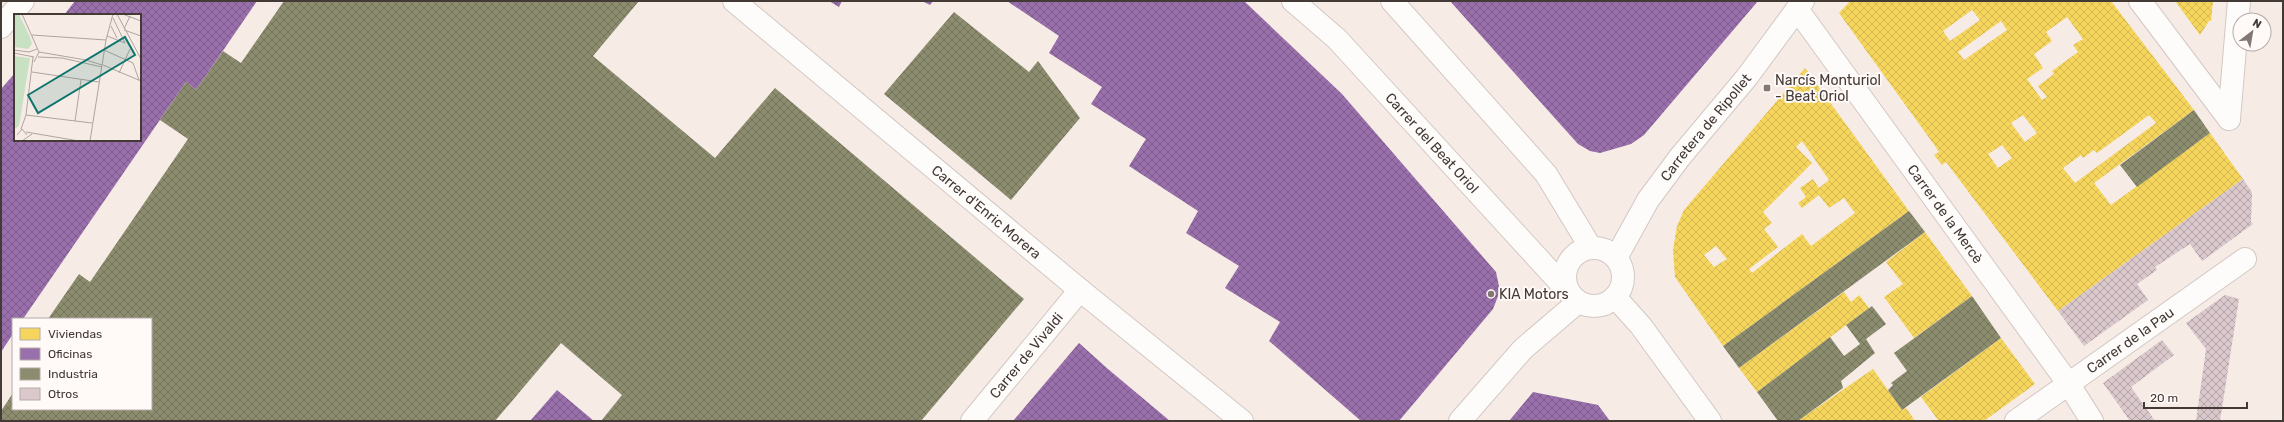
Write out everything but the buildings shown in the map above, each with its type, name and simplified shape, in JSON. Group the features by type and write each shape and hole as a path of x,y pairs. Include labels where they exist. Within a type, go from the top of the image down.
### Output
{"street":[{"path":"1,27 23,1"},
{"name":"Carrer d'Enric Morera","path":"734,1 1080,290 1242,421"},
{"name":"Carrer del Beat Oriol","path":"1293,1 1337,39 1572,295"},
{"path":"1392,1 1546,174 1591,248"},
{"path":"2140,1 2229,119 2239,1"},
{"name":"Carretera de Ripollet","path":"1616,258 1648,200 1680,157 1747,77 1800,5"},
{"name":"Carrer de la Mercè","path":"1800,5 2068,383 2092,421"},
{"path":"1591,248 1609,252 1616,258 1623,274 1623,283 1615,297 1607,303 1599,306 1584,305 1572,295 1565,270 1568,262 1582,250 1591,248"},
{"name":"Carrer de la Pau","path":"2016,421 2245,259"},
{"name":"Carrer de Vivaldi","path":"972,421 1080,290"},
{"path":"1460,421 1572,295"},
{"path":"1615,297 1641,326 1710,421"}],"place":[{"name":"Narcís Monturiol - Beat Oriol","path":"1767,88"},
{"name":"KIA Motors","path":"1491,294"}]}
